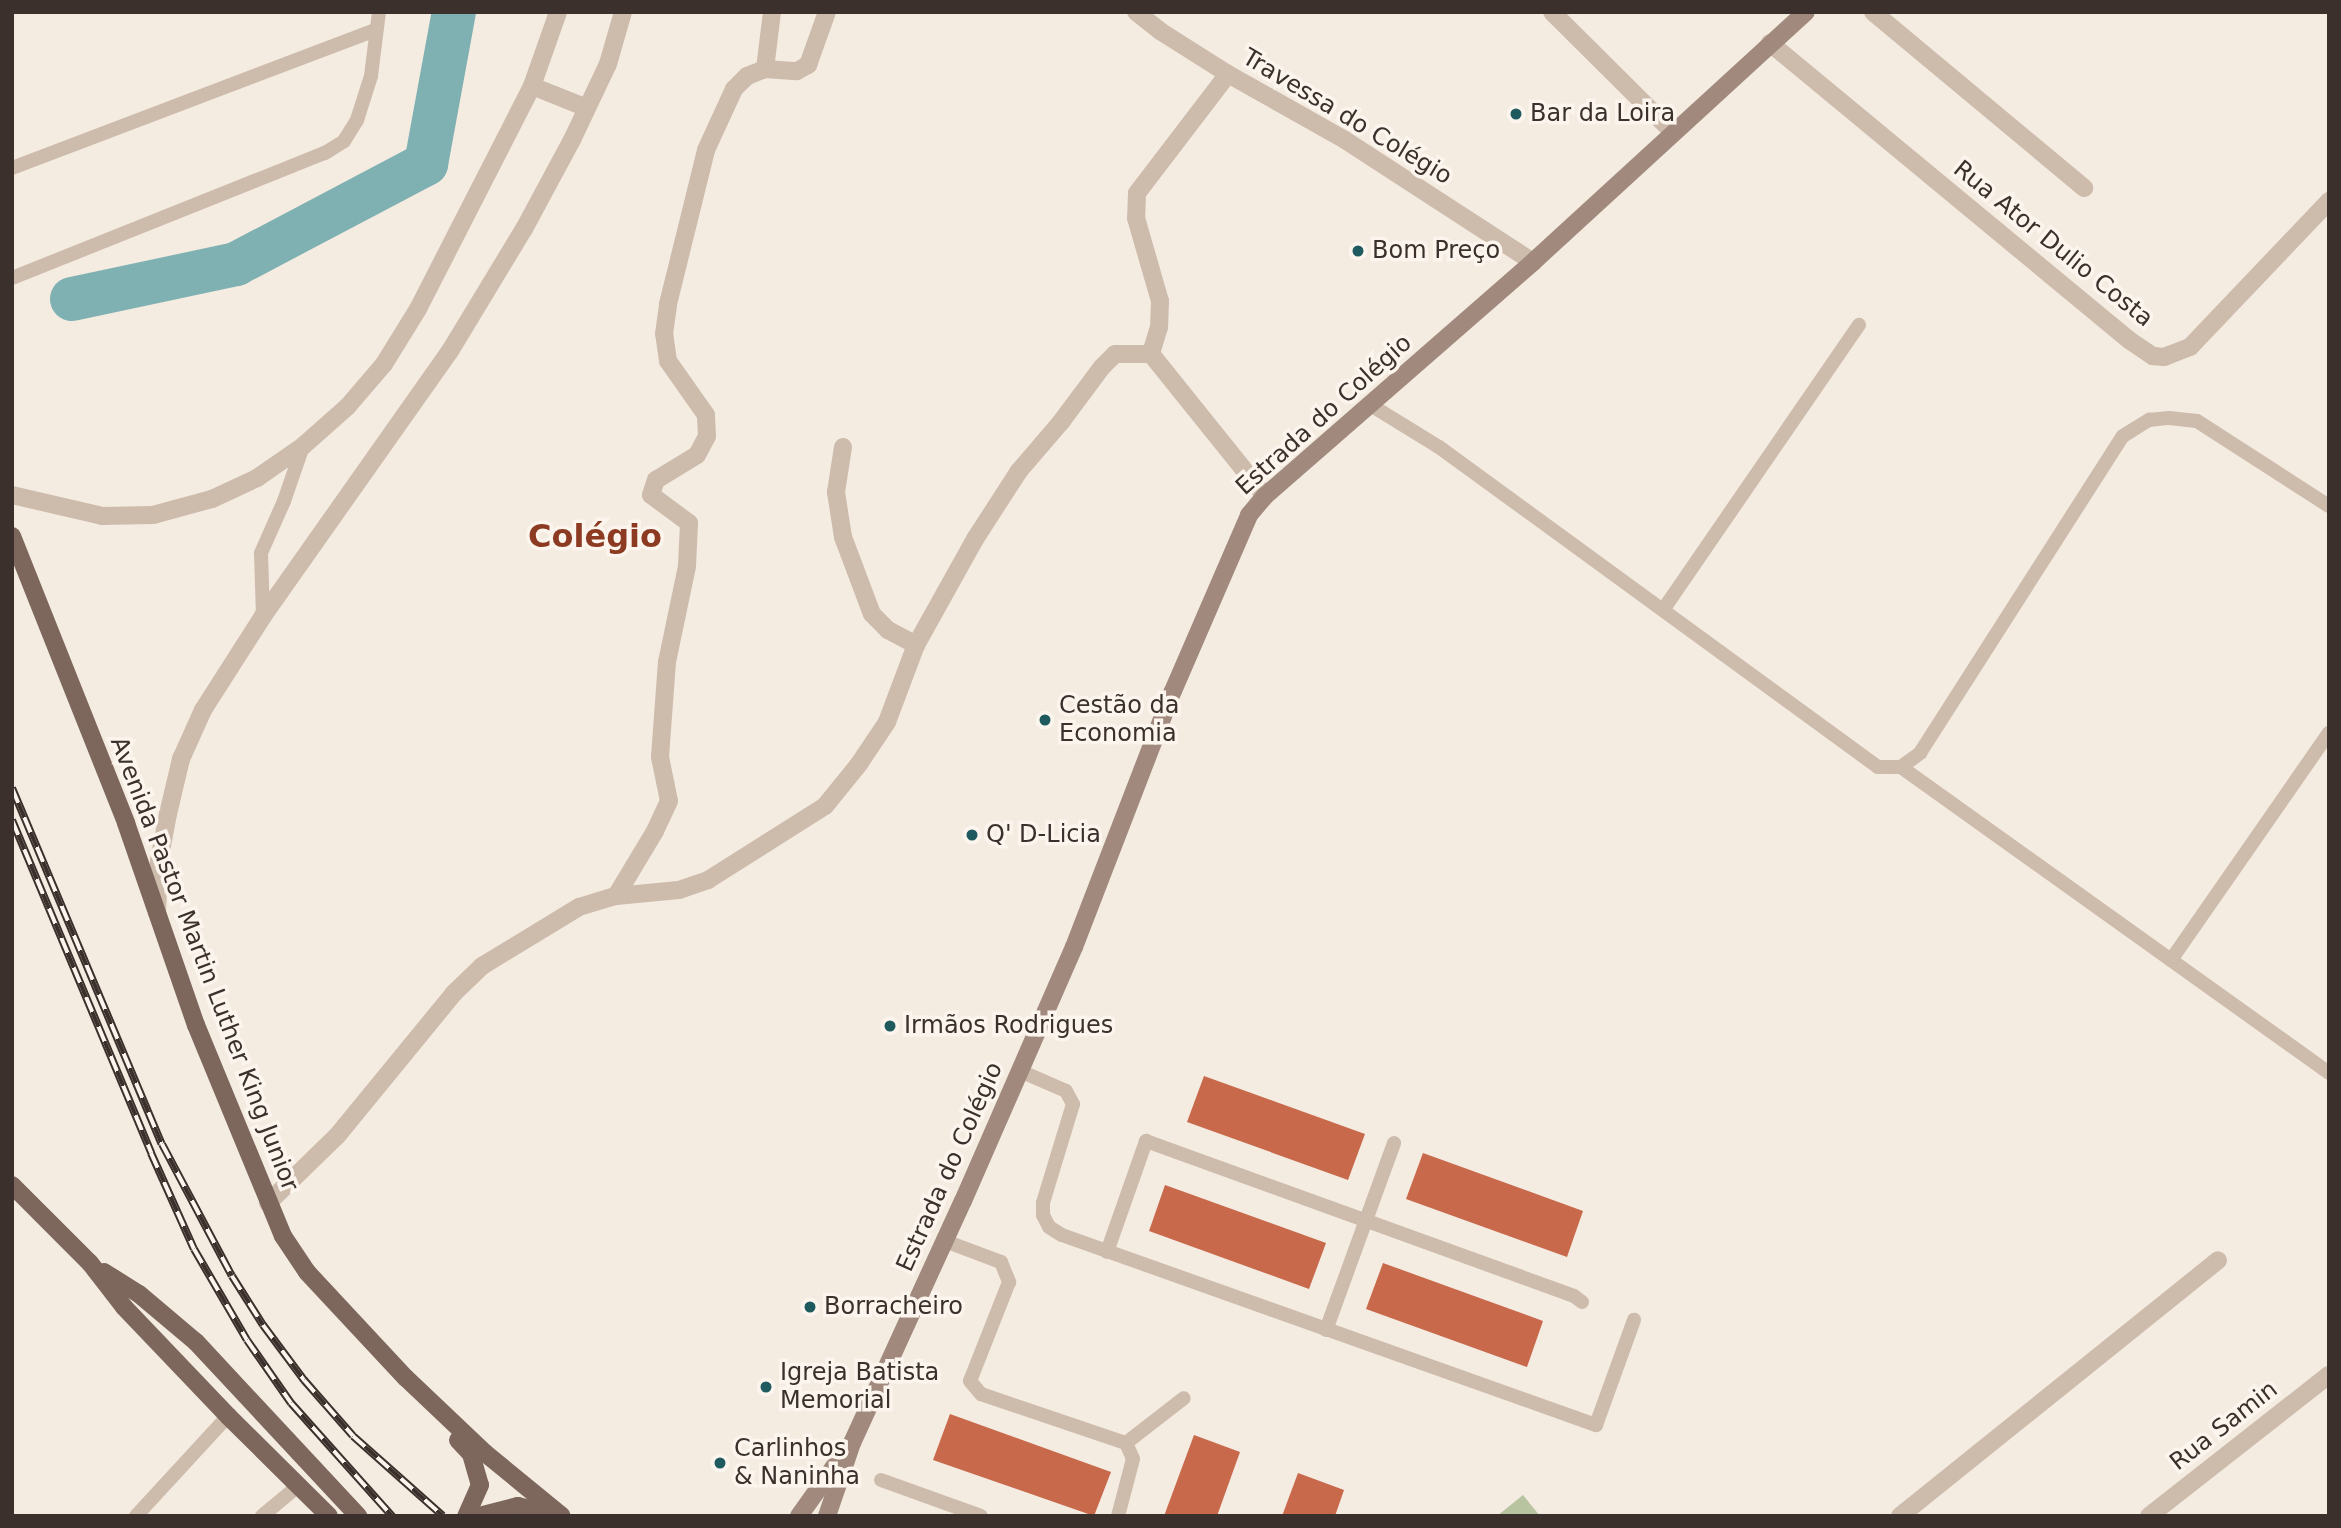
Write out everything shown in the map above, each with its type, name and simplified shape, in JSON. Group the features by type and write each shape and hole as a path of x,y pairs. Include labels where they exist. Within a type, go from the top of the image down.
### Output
{"main road":[{"name":"Estrada do Colégio","path":"827,1516 852,1443 1074,947 1233,546 1249,515 1265,496 1533,262 1806,12"},
{"name":"Avenida Pastor Martin Luther King Junior","path":"12,536 126,823 196,1025 284,1236 307,1272 406,1378 485,1452 562,1516"},
{"path":"12,1185 90,1263 124,1307 228,1416 330,1516"},
{"path":"90,1263 139,1294 196,1342 358,1516"},
{"path":"406,1378 434,1415 471,1454 478,1468 480,1485 466,1516"},
{"name":"Estrada do Colégio","path":"799,1516 852,1443"},
{"path":"479,1516 518,1506 556,1516"}],"street":[{"path":"12,495 102,516 153,515 223,494 257,478 303,446 348,406 384,363 418,309 531,86 558,12"},
{"path":"158,913 159,861 181,759 203,710 263,616 450,351 524,229 608,64 623,12"},
{"path":"765,69 772,12"},
{"path":"616,896 655,831 668,801 660,757 667,662 687,566 689,523 651,495 656,480 696,455 707,436 706,415 667,361 664,334 668,304 706,150 734,89 747,76 765,69 797,71 808,65 827,12"},
{"name":"Travessa do Colégio","path":"1136,12 1160,31 1228,74 1345,140 1533,262"},
{"path":"1552,12 1673,132"},
{"path":"1873,12 2084,188"},
{"name":"Rua Ator Dulio Costa","path":"1770,43 2129,340 2152,356 2164,357 2190,347 2329,201"},
{"path":"1150,354 1159,327 1160,301 1136,218 1137,193 1228,74"},
{"path":"531,86 587,108"},
{"path":"268,1203 337,1136 454,993 482,966 579,907 616,896 679,890 708,880 825,806 859,764 887,722 916,645 975,540 1019,471 1115,354 1150,354 1265,496"},
{"path":"842,447 836,492 843,537 872,614 888,630 916,645"},
{"path":"1900,1516 2218,1260"},
{"name":"Rua Samin","path":"2149,1516 2329,1375"}],"lane":[{"path":"12,278 325,153 344,141 357,120 371,76 379,12"},
{"path":"12,168 376,30"},
{"path":"1663,610 1859,325"},
{"path":"1369,404 1439,447 1878,767 1901,767 2329,1073"},
{"path":"1901,767 1920,753 2123,436 2149,420 2169,418 2197,421 2329,506"},
{"path":"263,616 261,553 284,501 303,446"},
{"path":"2171,960 2329,733"},
{"path":"1020,1071 1066,1091 1073,1104 1043,1203 1043,1215 1049,1227 1062,1234 1326,1331 1596,1425 1634,1320"},
{"path":"1107,1252 1146,1141 1582,1301"},
{"path":"1326,1331 1394,1143"},
{"path":"944,1241 1001,1262 1009,1282 970,1381 981,1394 1126,1443 1133,1458 1118,1516"},
{"path":"1126,1443 1184,1398"},
{"path":"136,1516 228,1416"},
{"path":"881,1480 981,1516"},
{"path":"262,1516 298,1486"}],"green space":[{"path":"1523,1495 1540,1516 1497,1516"}],"building":[{"path":"1204,1076 1365,1134 1348,1180 1187,1122"},
{"path":"1423,1153 1583,1211 1567,1257 1406,1199"},
{"path":"1165,1185 1326,1243 1309,1289 1149,1231"},
{"path":"1383,1263 1543,1321 1527,1367 1366,1309"},
{"path":"950,1414 1111,1472 1094,1516 933,1460"},
{"path":"1194,1435 1240,1452 1217,1516 1164,1516"},
{"path":"1298,1473 1344,1490 1335,1516 1282,1516"}],"waterway":[{"path":"72,299 236,264 426,164 454,12"}],"railway":[{"path":"12,788 162,1144 232,1276 263,1325 304,1380 353,1436 443,1516"},
{"path":"12,820 194,1249 247,1340 291,1403 392,1516"}],"place":[{"name":"Bar da Loira","path":"1516,114"},
{"name":"Bom Preço","path":"1358,251"},
{"name":"Cestão da Economia","path":"1045,720"},
{"name":"Q' D-Licia","path":"972,835"},
{"name":"Irmãos Rodrigues","path":"890,1026"},
{"name":"Borracheiro","path":"810,1307"},
{"name":"Igreja Batista Memorial","path":"766,1387"},
{"name":"Carlinhos & Naninha","path":"720,1463"}],"district":[{"name":"Colégio","path":"595,536"}]}
